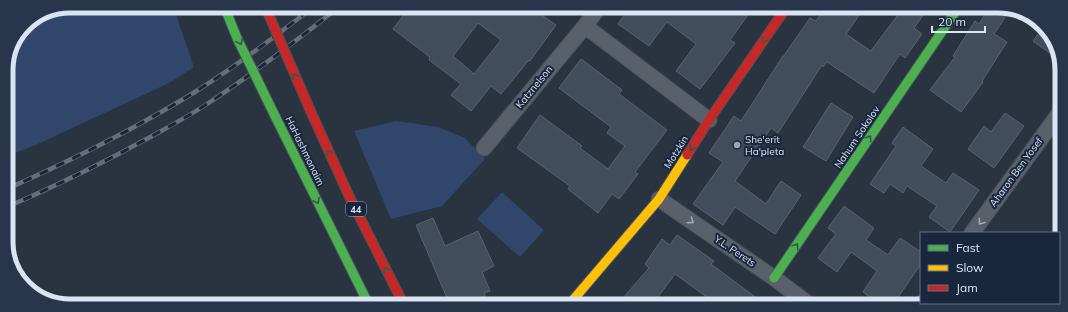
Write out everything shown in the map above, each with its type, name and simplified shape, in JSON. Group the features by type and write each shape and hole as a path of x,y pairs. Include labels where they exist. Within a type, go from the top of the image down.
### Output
{"main road":[{"name":"HaHashmonaim","path":"227,13 237,38 275,116 366,299"},
{"name":"HaHashmonaim","path":"268,13 349,196 401,299"},
{"name":"Motzkin","path":"578,299 659,199 709,120 783,13"},
{"name":"Nahum Sokolov","path":"774,278 955,13"}],"street":[{"name":"Katznelson","path":"484,148 595,13"},
{"path":"585,26 709,120"},
{"name":"Aharon Ben Yosef","path":"973,232 1055,118"},
{"name":"Y.L. Perets","path":"659,199 774,278 801,299"}],"shaded area":[{"path":"175,13 194,67 169,83 38,144 13,154 13,66 17,48 30,30 48,17 59,14"},
{"path":"396,121 438,127 465,138 485,159 442,206 391,219 354,131"},
{"path":"502,192 544,230 520,257 477,219"}],"building":[{"path":"405,13 539,13 556,25 530,61 529,60 501,94 491,86 471,111 451,95 461,84 429,60 430,57 393,29","holes":["478,23 501,40 474,74 453,56"]},
{"path":"626,13 749,13 730,40 735,43 700,89 676,71 696,44 667,22 649,46 618,24"},
{"path":"822,13 861,13 846,34 871,51 899,13 924,13 914,28 922,34 905,58 900,54 874,93 827,62 823,67 822,65 778,133 771,128 735,181 766,204 781,181 801,195 775,234 735,207 723,225 693,204 723,162 709,153 734,116 741,121 783,56 810,18 816,21"},
{"path":"986,13 1007,14 994,34 1007,42 982,81 983,82 961,112 930,90 955,57 953,56 975,21 979,24"},
{"path":"1040,31 1049,45 1053,55 1033,41"},
{"path":"581,59 622,90 619,94 667,130 635,172 638,174 619,199 612,194 598,213 568,189 570,186 517,148 540,115 582,146 580,148 608,169 625,146 607,133 611,127 559,88"},
{"path":"831,103 853,117 826,161 803,147"},
{"path":"1005,113 1024,126 994,168 968,149 984,126 991,132"},
{"path":"903,127 933,149 921,166 946,183 953,173 979,190 950,232 929,217 937,206 907,186 903,193 890,184 884,193 870,184 896,146 892,143"},
{"path":"844,206 874,228 866,240 888,255 900,238 920,251 920,265 897,299 872,299 863,292 877,271 851,252 837,272 818,258 836,234 828,228"},
{"path":"433,218 445,246 478,231 494,266 482,272 490,291 484,293 486,299 447,299 416,225"},
{"path":"677,235 714,261 711,264 758,299 707,299 708,298 675,274 658,297 660,299 622,299 649,268 645,264 662,239 670,245"}],"railway":[{"path":"13,186 94,148 179,102 242,60 305,13"},
{"path":"13,204 44,191 134,146 193,113 258,69 331,13"}],"traffic: fast":[{"path":"227,13 237,38 275,116"},
{"path":"774,278 955,13"},
{"path":"275,116 366,299"}],"traffic: slow":[{"path":"574,299 659,199 687,155"}],"traffic: jam":[{"path":"268,13 311,112"},
{"path":"687,155 709,120 783,13"},
{"path":"311,112 349,196 401,299"}],"place":[{"name":"She'erit Ha'pleta","path":"737,145"}]}
